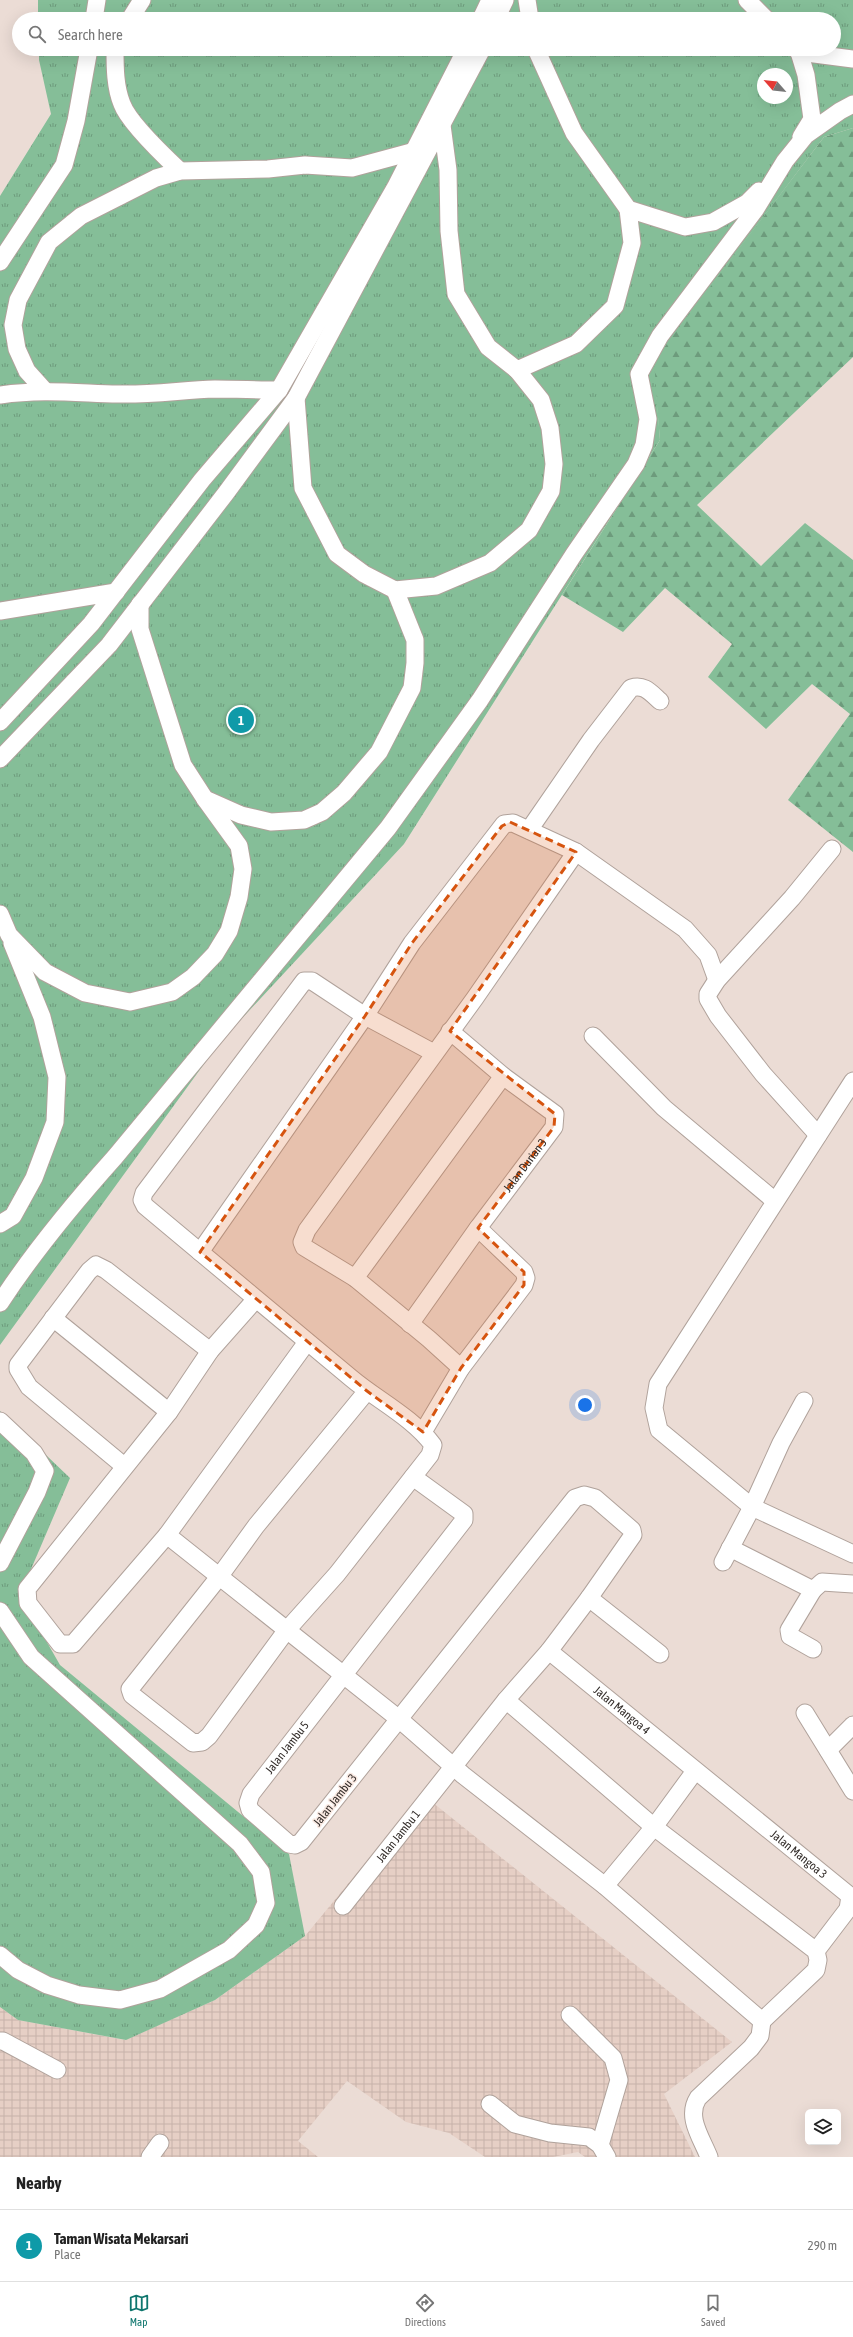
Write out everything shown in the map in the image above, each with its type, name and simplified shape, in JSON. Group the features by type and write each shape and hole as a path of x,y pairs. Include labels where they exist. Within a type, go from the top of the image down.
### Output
{"street":[{"path":"95,12 97,0"},
{"path":"134,12 142,0"},
{"path":"484,12 490,0"},
{"path":"499,12 505,0"},
{"path":"527,0 529,12"},
{"path":"747,0 759,12"},
{"path":"0,262 64,165 76,121 88,56"},
{"path":"115,56 116,78 122,105 138,127 180,171"},
{"path":"0,722 91,624 202,480 279,390 415,151 462,56"},
{"path":"0,759 109,645 296,398 478,56"},
{"path":"517,370 576,344 614,306 632,243 628,209 574,133 539,56"},
{"path":"628,209 685,227 713,222 747,204 772,178 797,145 812,119 806,75 799,56"},
{"path":"834,56 853,59"},
{"path":"0,1303 24,1267 73,1204 115,1157 388,828 480,700 574,554 636,464 644,445 648,419 639,374 660,336 755,210 789,156 806,136 840,111 853,104"},
{"path":"296,398 304,488 337,554 364,574 395,590 436,586 490,563 529,530 551,491 554,464 550,428 540,400 517,370 488,347 456,294 448,231 448,170 442,124"},
{"path":"46,391 27,371 18,349 13,325 18,300 49,242 81,216 156,178 180,171 268,169 305,165 352,168 415,151"},
{"path":"0,395 46,391 118,394 170,394 215,390 279,390"},
{"path":"205,799 241,815 271,822 304,820 322,812 344,793 379,752 412,688 415,663 415,640 395,590"},
{"path":"0,611 116,592"},
{"path":"9,935 44,972 85,993 130,1002 172,992 193,977 215,954 229,931 240,897 243,869 239,846 205,799 183,765 140,629 140,604"},
{"path":"529,830 591,740 630,688 645,688 660,701"},
{"path":"200,1252 365,1016 412,943 502,826 510,822 576,852 686,929 708,955 716,980"},
{"path":"818,1135 763,1074 718,1016 708,999 708,994 716,980 792,898 832,849"},
{"path":"461,1368 355,1278 304,1247 304,1238 307,1230 475,998 576,852"},
{"path":"0,914 42,1017 57,1077 55,1122 34,1178 13,1216 0,1224"},
{"path":"367,1391 256,1526 219,1577 130,1689 132,1695 194,1743 202,1742 286,1631 337,1574 430,1455 433,1445 423,1432 367,1391 255,1300 145,1206 142,1200 144,1193 304,981 312,981 365,1016 434,1053"},
{"name":"Jalan Durian 3","path":"410,1324 478,1228 554,1127 556,1121 555,1114 503,1076 450,1031"},
{"path":"593,1036 664,1108 775,1201"},
{"path":"355,1278 503,1076"},
{"path":"853,1082 658,1384 654,1408 659,1430 752,1508 853,1554"},
{"path":"423,1432 461,1368 524,1285 526,1278 524,1272 478,1228"},
{"path":"124,1466 29,1386 18,1369 18,1364 89,1270 96,1265 106,1270 210,1351"},
{"path":"255,1300 210,1351 169,1412 27,1588 26,1594 28,1603 60,1644 73,1644 167,1535 307,1342"},
{"path":"53,1318 169,1412"},
{"path":"804,1401 779,1447 752,1508 727,1555 814,1590"},
{"path":"0,1421 34,1453 45,1471 37,1492 0,1563"},
{"name":"Jalan Jambu 5","path":"260,1821 250,1810 248,1803 251,1794 464,1520 464,1514 413,1477"},
{"name":"Jalan Jambu 3","path":"260,1821 289,1844 295,1845 301,1842 575,1498 584,1495 595,1498 633,1532 630,1540 589,1598"},
{"path":"167,1535 286,1631 399,1719 454,1766 605,1886 762,2021"},
{"path":"812,1649 790,1636 789,1630 814,1590 821,1582 853,1584"},
{"path":"589,1598 660,1654"},
{"name":"Jalan Jambu 1","path":"343,1906 506,1700 549,1651 589,1598"},
{"path":"0,1611 31,1657 240,1844 261,1872 266,1903 256,1925 229,1950 160,1989 120,2000 78,1995 47,1986 18,1970 0,1955"},
{"name":"Jalan Mangoa 4","path":"549,1651 695,1771"},
{"path":"506,1700 654,1827 816,1951 818,1960 816,1970 762,2021 760,2036 751,2048 698,2098 692,2107 693,2117 709,2157"},
{"path":"805,1713 853,1791"},
{"path":"828,1750 853,1725"},
{"path":"605,1886 654,1827 695,1771"},
{"name":"Jalan Mangoa 3","path":"695,1771 850,1896 848,1909 816,1951"},
{"path":"490,2104 514,2124 550,2133 589,2138 604,2151 619,2080 613,2058 570,2015"},
{"path":"0,2041 3,2041 57,2070"},
{"path":"150,2157 160,2143"}],"highlighted area":[{"path":"510,822 576,852 450,1031 555,1114 554,1127 478,1228 524,1272 524,1285 461,1368 423,1432 367,1391 200,1252 365,1016 412,943 502,826"}],"shaded area":[{"path":"422,1794 732,2042 664,2094 695,2157 585,2157 578,2152 553,2157 485,2157 449,2133 406,2122 347,2081 298,2141 318,2157 0,2157 0,2007 18,2020 125,2040 215,2000 305,1936"}],"green space":[{"path":"38,0 853,0 853,128 824,137 654,361 660,440 404,844 220,1042 0,1345 0,196 51,114 39,56 841,56 841,12 38,12"},
{"path":"853,128 853,357 697,505 761,566 805,523 853,560 853,852 788,800 850,714 812,684 766,729 708,677 732,644 665,588 623,632 562,595 660,440 653,361 824,137"},
{"path":"0,1411 70,1478 20,1595 60,1665 289,1854 305,1936 215,2000 126,2040 18,2020 0,2007"}],"place":[{"name":"Taman Wisata Mekarsari","path":"241,720"}]}
